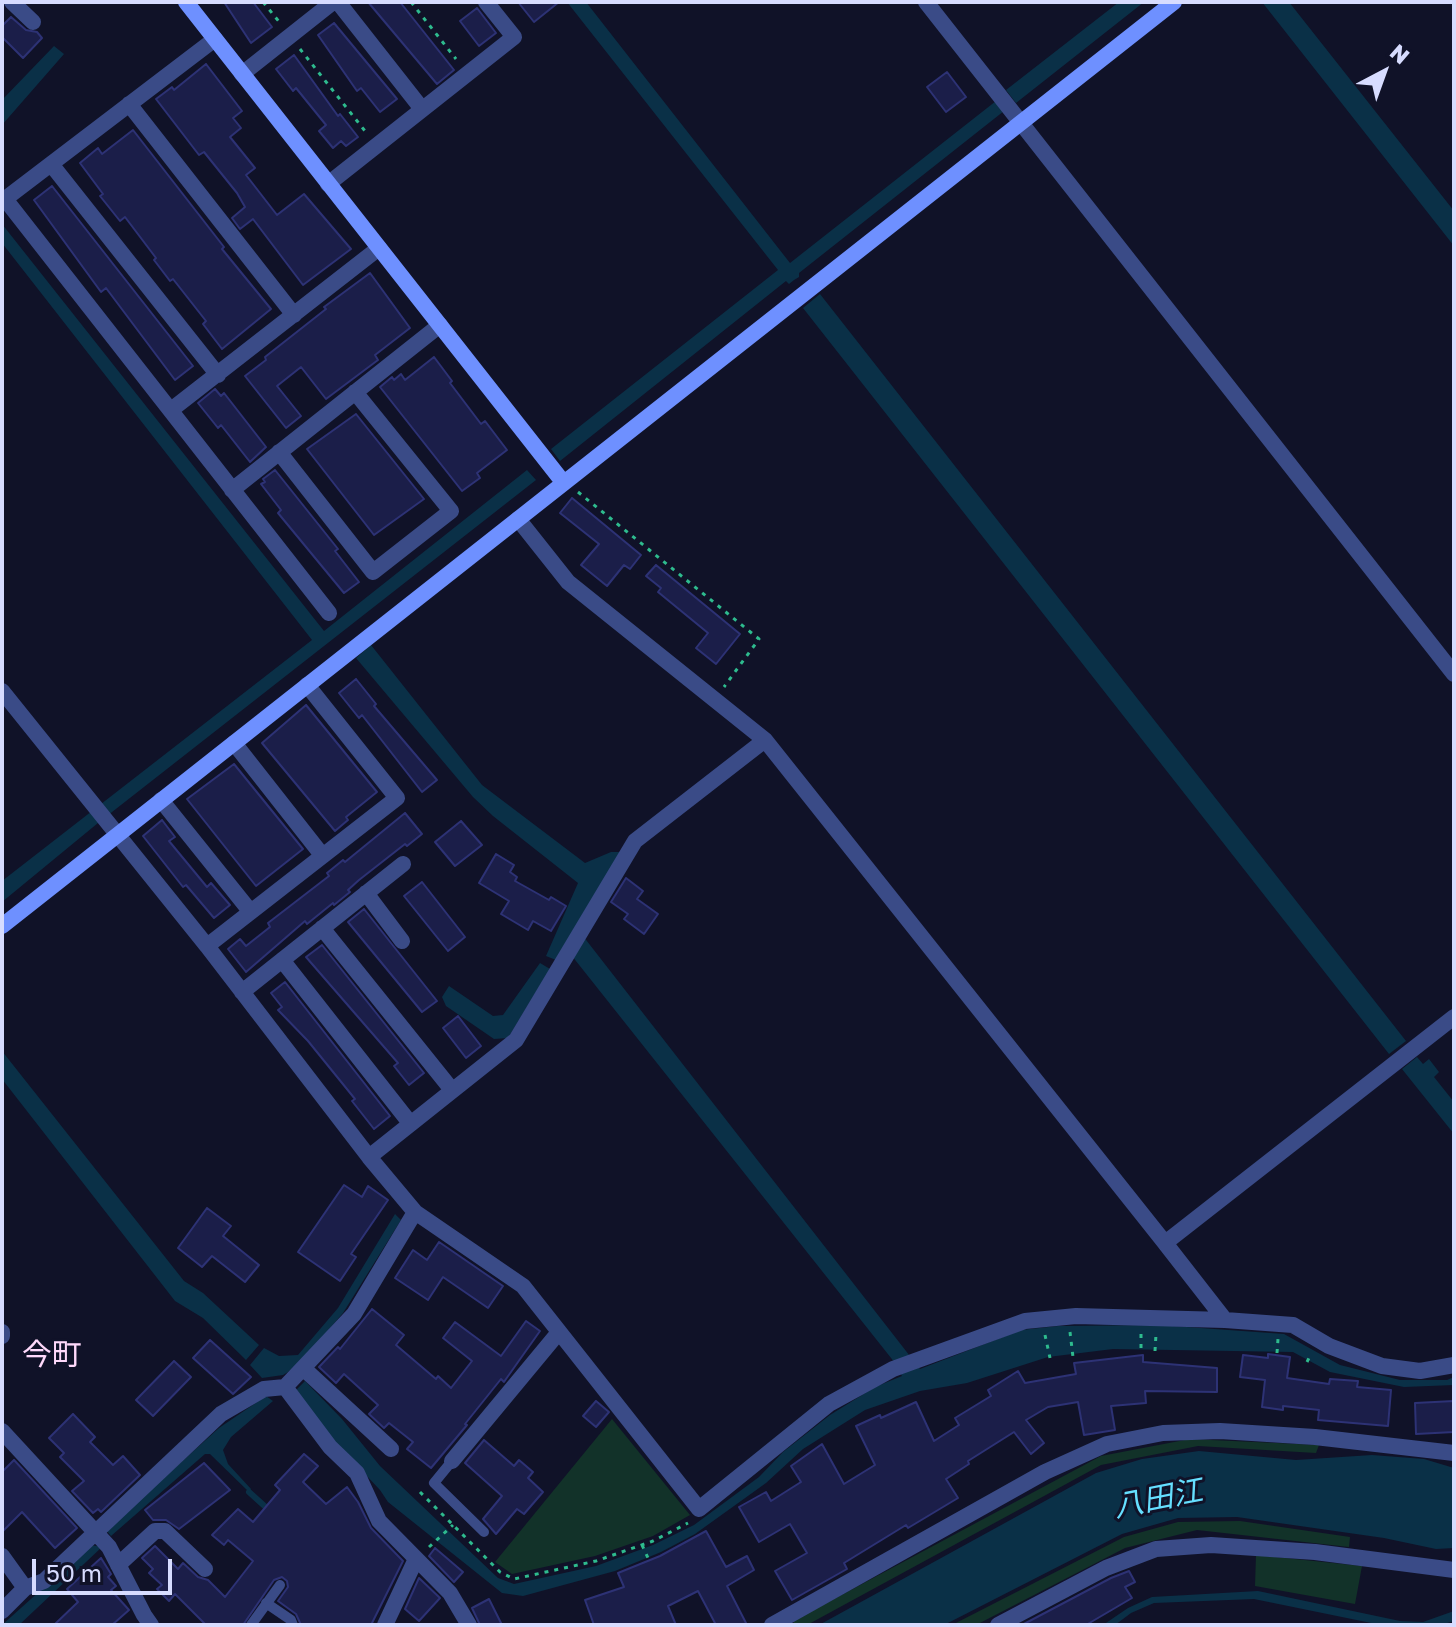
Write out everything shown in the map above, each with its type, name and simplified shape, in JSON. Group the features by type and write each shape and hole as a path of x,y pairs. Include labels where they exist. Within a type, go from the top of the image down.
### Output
{"street":[{"path":"12,2 33,22"},
{"path":"186,2 563,482"},
{"path":"242,74 336,2 422,109"},
{"path":"328,184 514,37 486,2"},
{"path":"926,2 1454,674"},
{"path":"2,926 1174,2"},
{"path":"215,39 5,199 329,613"},
{"path":"129,104 294,315"},
{"path":"51,164 218,375"},
{"path":"171,410 379,248"},
{"path":"232,490 440,325"},
{"path":"279,452 373,572 440,520 451,511 355,392"},
{"path":"518,519 568,582 765,740 1225,1320"},
{"path":"207,946 397,798 307,685"},
{"path":"2,691 415,1212 523,1286 699,1509 829,1404 893,1369 1025,1321 1067,1317 1225,1320 1293,1325 1329,1346 1382,1366 1420,1371 1454,1365"},
{"path":"369,1157 516,1040 635,841 765,740"},
{"path":"234,743 322,855"},
{"path":"161,800 250,911"},
{"path":"242,992 403,864"},
{"path":"366,893 402,941"},
{"path":"322,928 452,1090"},
{"path":"282,960 410,1123"},
{"path":"1165,1243 1454,1017"},
{"path":"2,1611 25,1588 44,1581 221,1414 264,1389 285,1387 354,1314 415,1212"},
{"path":"452,1461 559,1332"},
{"path":"303,1368 391,1449"},
{"path":"285,1387 330,1447 357,1473 379,1521 450,1593 469,1625"},
{"path":"2,1431 109,1547 151,1625"},
{"path":"772,1625 1045,1472 1107,1444 1163,1433 1220,1431 1315,1437 1454,1453"},
{"path":"118,1565 155,1531 165,1531 205,1569"},
{"path":"998,1625 1106,1568 1156,1549 1226,1546 1315,1552 1454,1570"},
{"path":"2,1556 25,1588"},
{"path":"385,1625 416,1559"}],"lane":[{"path":"452,1461 434,1483 484,1532"},
{"path":"251,1625 280,1585"},
{"path":"266,1603 291,1620 293,1625"}],"path":[{"path":"263,2 376,146"},
{"path":"411,2 468,74"},
{"path":"563,482 759,639 715,700"},
{"path":"1067,1317 1073,1357"},
{"path":"1042,1320 1050,1358"},
{"path":"420,1492 500,1572 514,1579 596,1561 642,1545 693,1520 699,1509"},
{"path":"431,1545 453,1525"},
{"path":"642,1545 648,1558"}],"green space":[{"path":"612,1419 690,1515 653,1536 595,1556 512,1574 495,1562"},
{"path":"1190,1439 1319,1445 1316,1453 1198,1446 1101,1465 807,1625 795,1625 793,1621 1101,1456"},
{"path":"1240,1521 1350,1537 1349,1547 1197,1530 1125,1548 976,1625 952,1625 1124,1537 1178,1522"},
{"path":"1256,1555 1362,1566 1355,1604 1255,1586"}],"water":[{"path":"567,2 586,2 790,263 996,101 1004,111 799,273 799,277 789,284 786,281 560,461 551,449 778,270"},
{"path":"1119,2 1144,2 1016,103 1006,90"},
{"path":"1262,2 1289,2 1454,211 1454,246"},
{"path":"54,46 64,54 2,125 2,100"},
{"path":"2,224 324,631 527,470 536,480 98,823 2,902 2,881 312,640 2,243"},
{"path":"820,294 1406,1041 1389,1054 803,308"},
{"path":"371,645 482,785 585,863 611,852 621,852 583,936 920,1369 1021,1330 1058,1326 1159,1325 1284,1334 1340,1365 1400,1380 1447,1380 1454,1377 1454,1385 1404,1387 1330,1372 1293,1352 1113,1349 1048,1357 967,1383 920,1391 865,1410 803,1449 766,1483 695,1534 661,1552 615,1571 523,1596 502,1593 388,1502 333,1440 296,1390 305,1381 342,1419 380,1466 498,1578 514,1584 596,1566 653,1545 694,1525 759,1477 783,1452 830,1415 875,1387 902,1376 895,1363 572,956 556,960 546,956 578,883 473,797 356,658"},
{"path":"540,963 550,969 508,1038 494,1039 446,1006 442,997 449,986 493,1016 503,1015"},
{"path":"2,1051 184,1281 203,1293 259,1345 246,1360 203,1318 175,1301 2,1079"},
{"path":"1417,1057 1423,1064 1429,1059 1439,1072 1434,1077 1454,1102 1454,1134 1402,1069"},
{"path":"395,1214 401,1220 343,1313 288,1372 262,1378 250,1365 264,1348 279,1356 298,1355 338,1308"},
{"path":"266,1396 273,1401 231,1437 223,1450 228,1464 251,1489 249,1492 210,1454 205,1454 111,1536 106,1530 219,1428"},
{"name":"八田江","path":"1199,1451 1296,1460 1372,1455 1424,1459 1454,1468 1454,1548 1436,1549 1384,1538 1237,1517 1178,1518 1122,1534 944,1625 819,1625 1096,1473 1142,1459"},
{"path":"91,1545 102,1547 19,1625 2,1625"},
{"path":"1258,1591 1400,1621 1423,1622 1454,1611 1454,1621 1441,1625 1381,1625 1254,1599 1154,1603 1131,1613 1115,1625 1103,1625 1152,1597"}],"building":[{"path":"224,2 253,2 272,27 251,43"},
{"path":"368,2 400,2 454,70 437,84"},
{"path":"518,2 559,2 534,22"},
{"path":"477,8 496,33 479,46 460,21"},
{"path":"11,17 42,38 23,58 2,37 2,26"},
{"path":"334,23 397,99 380,112 361,88 357,91 318,35"},
{"path":"294,55 338,116 340,114 358,137 346,146 341,141 333,148 319,131 326,125 276,69"},
{"path":"206,64 242,111 233,118 241,128 230,137 255,168 246,175 277,215 304,194 351,249 303,285 253,219 240,229 232,218 245,207 237,193 204,152 199,155 156,99 172,87 174,90"},
{"path":"947,72 966,97 946,112 927,87"},
{"path":"133,130 271,309 222,349 203,324 206,321 173,279 170,281 125,217 120,221 100,196 103,194 80,163 98,148 102,154"},
{"path":"52,186 193,366 175,380 106,288 101,292 34,200"},
{"path":"370,273 410,328 375,355 378,360 326,399 301,367 277,386 301,416 286,428 245,376 326,309 324,307"},
{"path":"434,357 481,424 485,421 507,450 477,473 480,478 462,491 380,387 401,374 405,380"},
{"path":"215,389 221,396 224,393 266,447 250,462 221,425 218,428 198,403"},
{"path":"356,414 424,499 374,535 307,449"},
{"path":"275,470 338,549 335,551 359,582 344,593 278,513 281,510 261,484"},
{"path":"572,498 641,555 630,569 624,565 607,586 581,565 599,544 560,513"},
{"path":"656,565 740,634 716,664 696,648 708,633 658,592 661,588 646,576"},
{"path":"356,679 376,704 374,706 437,780 422,792 362,715 359,718 339,693"},
{"path":"306,705 377,792 346,817 348,820 335,831 262,743"},
{"path":"234,764 303,849 256,886 187,799"},
{"path":"405,813 422,834 359,880 334,905 307,924 305,921 246,972 228,949 240,939 246,946 270,927 268,923 329,876 327,873"},
{"path":"162,820 175,837 169,841 207,887 211,883 230,905 214,918 186,885 183,887 143,836"},
{"path":"461,821 482,845 455,866 435,842"},
{"path":"496,854 514,865 510,872 517,877 515,881 566,906 551,931 533,921 528,930 501,914 509,901 479,883"},
{"path":"626,878 643,891 637,899 658,914 644,934 624,919 628,914 611,902"},
{"path":"422,882 465,937 448,951 404,896"},
{"path":"364,909 437,1001 422,1012 348,922"},
{"path":"322,945 424,1073 409,1085 394,1066 398,1063 306,957"},
{"path":"285,982 390,1116 374,1129 352,1101 355,1099 308,1041 278,1010 282,1007 271,993"},
{"path":"458,1016 481,1046 466,1058 443,1028"},
{"path":"344,1185 362,1197 368,1186 388,1200 351,1254 356,1257 340,1281 298,1252"},
{"path":"207,1208 231,1226 223,1236 259,1265 245,1282 212,1256 202,1267 178,1248"},
{"path":"439,1242 503,1286 488,1308 443,1277 428,1300 395,1278 413,1250 427,1260"},
{"path":"372,1309 404,1335 396,1345 451,1388 472,1361 443,1338 455,1322 501,1356 526,1321 540,1331 504,1382 501,1379 431,1468 407,1449 413,1442 389,1423 384,1428 369,1414 378,1405 344,1374 336,1383 319,1367 338,1347 340,1349"},
{"path":"210,1340 251,1377 233,1394 193,1358"},
{"path":"1268,1354 1290,1357 1287,1378 1329,1384 1330,1379 1358,1381 1357,1387 1391,1390 1388,1426 1318,1420 1319,1410 1262,1407 1265,1380 1240,1377 1243,1355 1268,1358"},
{"path":"1143,1355 1143,1362 1217,1368 1217,1392 1145,1391 1146,1403 1111,1406 1115,1430 1084,1435 1078,1402 1048,1407 1026,1420 1044,1443 1031,1454 1014,1432 946,1479 958,1498 844,1563 847,1569 792,1600 775,1571 807,1553 790,1524 759,1542 739,1507 766,1492 771,1501 801,1482 791,1466 822,1444 844,1484 875,1465 856,1426 880,1415 881,1418 916,1402 934,1441 959,1425 955,1418 991,1396 988,1390 1018,1371 1025,1383 1076,1374 1074,1363"},
{"path":"174,1361 191,1377 153,1416 136,1400"},
{"path":"596,1401 609,1412 596,1427 583,1416"},
{"path":"1454,1401 1454,1432 1416,1434 1415,1403"},
{"path":"73,1414 95,1437 90,1442 113,1465 123,1456 140,1475 101,1512 98,1509 93,1513 72,1491 84,1481 60,1457 64,1453 49,1438"},
{"path":"484,1440 514,1466 519,1460 533,1472 528,1478 543,1492 524,1514 517,1509 496,1534 483,1519 502,1496 465,1463"},
{"path":"304,1454 318,1466 303,1482 326,1504 347,1487 371,1528 403,1561 371,1625 301,1625 296,1614 278,1601 288,1587 282,1577 274,1580 243,1625 206,1625 175,1594 169,1601 157,1589 162,1585 149,1573 153,1569 142,1558 155,1546 178,1569 183,1563 198,1577 208,1580 225,1597 253,1561 228,1540 224,1545 212,1535 238,1509 253,1522 280,1490 275,1485"},
{"path":"14,1460 77,1528 55,1548 22,1512 2,1532 2,1472"},
{"path":"204,1463 230,1490 179,1529 166,1520 153,1520 145,1510"},
{"path":"706,1531 726,1567 747,1556 754,1570 727,1586 747,1625 716,1625 698,1591 668,1606 676,1625 594,1625 585,1600 624,1587 618,1573 660,1556"},
{"path":"435,1548 463,1572 454,1582 429,1556"},
{"path":"101,1558 111,1574 108,1577 116,1586 111,1590 129,1610 112,1625 54,1625 78,1602 67,1589"},
{"path":"1129,1571 1135,1582 1125,1587 1132,1598 1086,1625 1022,1625 1111,1578"},
{"path":"419,1578 440,1598 419,1621 405,1609"},
{"path":"489,1599 502,1625 480,1625 472,1608"}],"waterway":[{"path":"249,1492 270,1511"}],"district":[{"name":"今町","path":"52,1355"}]}
